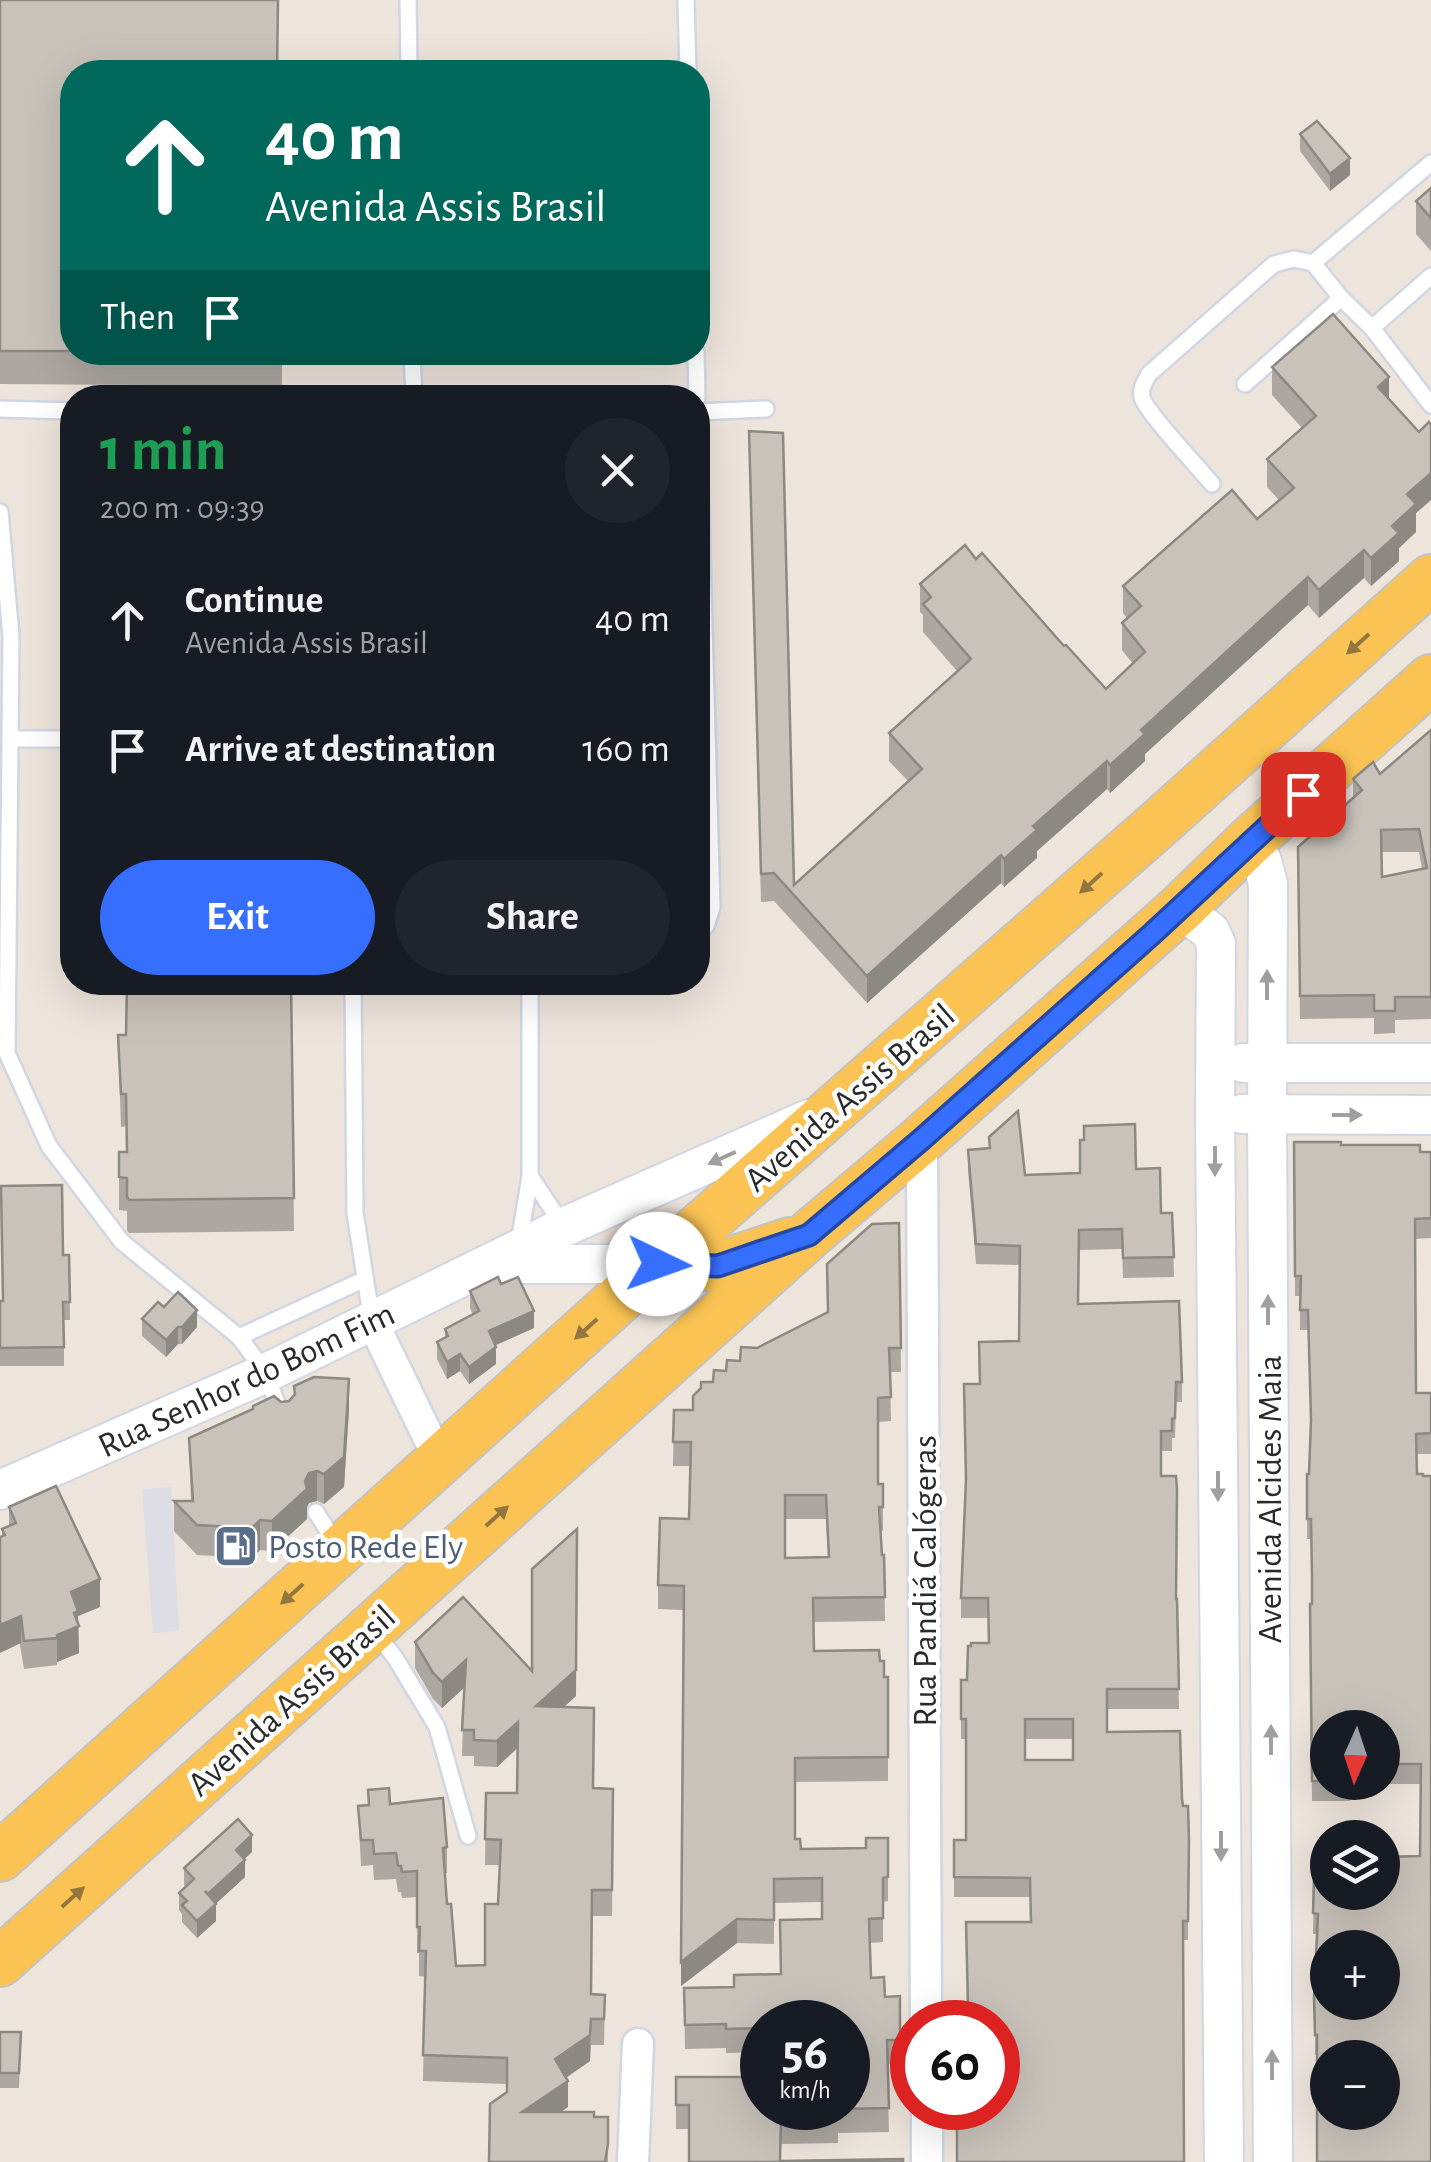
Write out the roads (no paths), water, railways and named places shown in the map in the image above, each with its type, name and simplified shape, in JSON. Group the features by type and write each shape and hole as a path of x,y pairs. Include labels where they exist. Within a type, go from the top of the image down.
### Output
{"main road":[{"name":"Avenida Assis Brasil","path":"0,1857 328,1531 440,1461 1431,579"},
{"name":"Avenida Assis Brasil","path":"0,1962 1431,679"},
{"path":"1164,819 1251,840"},
{"path":"658,1264 718,1266 809,1235"}],"street":[{"name":"Avenida Alcides Maia","path":"1251,840 1262,860 1268,884 1273,2162"},
{"name":"Avenida Alcides Maia","path":"1180,908 1210,931 1216,944 1224,2162"},
{"path":"1216,1063 1431,1063"},
{"name":"Rua Senhor do Bom Fim","path":"0,1490 266,1373 564,1227 843,1103"},
{"path":"1215,1114 1431,1114"},
{"name":"Rua Pandiá Calógeras","path":"922,1139 926,2000"},
{"name":"Rua Senhor do Bom Fim","path":"504,1257 658,1264"},
{"path":"372,1321 440,1461"},
{"path":"633,2162 638,2044"},
{"path":"927,2130 927,2162"}],"lane":[{"path":"408,0 409,60"},
{"path":"686,0 688,60"},
{"path":"1314,263 1431,163"},
{"path":"1212,484 1147,408 1141,392 1149,374 1274,264 1294,259 1314,263 1341,298 1372,328 1431,405"},
{"path":"1372,328 1431,276"},
{"path":"1245,384 1341,298"},
{"path":"0,409 60,411"},
{"path":"710,411 766,409"},
{"path":"0,512 11,636 7,1053 49,1146 122,1242 239,1337 266,1373 284,1421"},
{"path":"10,739 60,739"},
{"path":"710,852 710,913"},
{"path":"353,995 356,1213 372,1321"},
{"path":"504,1257 530,1176 530,995"},
{"path":"530,1176 564,1227"},
{"path":"239,1337 365,1279"},
{"path":"372,1628 396,1659 437,1727 468,1836"}],"place":[{"name":"Posto Rede Ely","path":"236,1546"}]}
